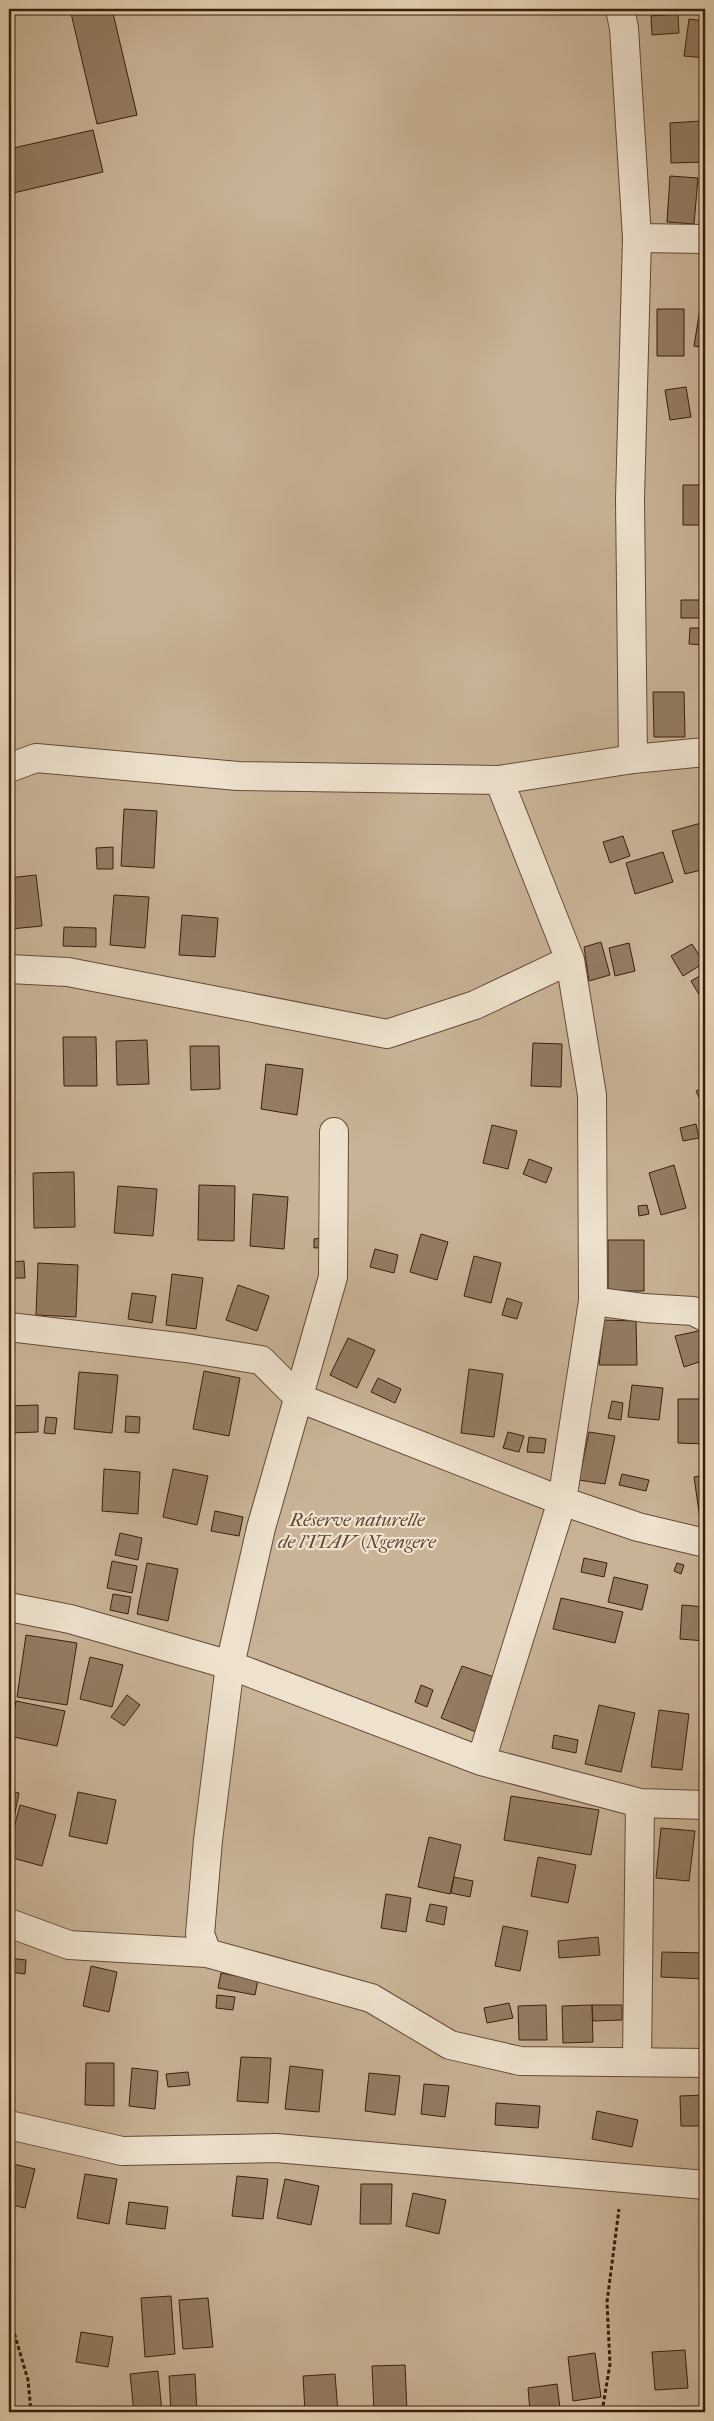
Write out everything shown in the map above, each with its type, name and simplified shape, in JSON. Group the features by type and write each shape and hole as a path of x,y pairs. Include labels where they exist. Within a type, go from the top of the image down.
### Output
{"street":[{"path":"622,9 637,238 630,499 634,759"},
{"path":"637,238 705,239"},
{"path":"9,768 36,758 238,776 499,780 634,759 705,752"},
{"path":"481,1761 562,1500 593,1301 592,1095 570,960 499,780"},
{"path":"9,969 68,972 387,1034 475,1006 570,960"},
{"path":"207,1952 200,1934 208,1840 230,1665 261,1528 333,1277 334,1132"},
{"path":"593,1301 644,1308 693,1311 705,1317"},
{"path":"9,1327 186,1348 262,1360 299,1398 562,1500 638,1527 705,1543"},
{"path":"9,1607 70,1619 230,1665 481,1761 640,1803 705,1805"},
{"path":"637,2062 640,1803"},
{"path":"9,1922 69,1946 207,1952 371,1998 450,2045 520,2062 705,2063"},
{"path":"9,2125 122,2151 276,2148 705,2184"}],"path":[{"path":"602,2412 610,2364 606,2302 623,2177"},
{"path":"9,2315 28,2380 31,2412"}],"green space":[{"name":"Réserve naturelle de l'ITAV (Ngengere","path":"9,9 705,9 705,2412 9,2412"}],"building":[{"path":"70,9 112,9 137,115 97,124"},
{"path":"678,14 679,33 652,35 651,16"},
{"path":"689,19 705,21 705,58 684,56"},
{"path":"701,121 703,162 671,163 670,123"},
{"path":"93,130 103,172 9,194 9,149"},
{"path":"670,176 698,178 694,224 667,222"},
{"path":"701,303 705,303 705,348 694,346"},
{"path":"657,309 684,309 684,356 657,356"},
{"path":"686,387 691,417 670,420 665,390"},
{"path":"683,485 705,485 705,525 683,525"},
{"path":"681,600 705,600 705,618 681,618"},
{"path":"690,628 705,628 704,645 689,644"},
{"path":"653,692 684,692 685,737 654,737"},
{"path":"124,809 157,811 154,868 121,866"},
{"path":"705,822 705,869 685,874 672,831"},
{"path":"623,836 630,856 610,863 603,842"},
{"path":"113,847 113,869 97,869 96,848"},
{"path":"663,852 673,882 635,894 626,863"},
{"path":"36,875 42,926 11,929 9,878"},
{"path":"114,895 149,897 145,948 110,945"},
{"path":"182,915 218,918 215,957 179,955"},
{"path":"64,927 96,928 96,947 63,946"},
{"path":"601,942 610,975 589,981 584,947"},
{"path":"629,943 635,971 615,976 609,948"},
{"path":"692,944 704,963 683,976 671,956"},
{"path":"705,973 705,1000 703,1001 691,981"},
{"path":"63,1037 96,1037 97,1086 64,1086"},
{"path":"147,1040 149,1084 117,1085 116,1041"},
{"path":"533,1043 562,1044 561,1087 531,1086"},
{"path":"190,1046 219,1046 220,1089 191,1090"},
{"path":"266,1064 303,1069 297,1115 261,1109"},
{"path":"705,1087 705,1111 696,1091"},
{"path":"696,1124 699,1138 683,1141 680,1128"},
{"path":"492,1125 517,1131 508,1169 483,1163"},
{"path":"12,1152 15,1173 9,1173 9,1153"},
{"path":"529,1159 552,1168 546,1183 523,1174"},
{"path":"674,1165 686,1208 661,1215 649,1173"},
{"path":"74,1172 75,1227 34,1228 33,1173"},
{"path":"199,1185 235,1186 234,1241 198,1240"},
{"path":"118,1186 157,1189 153,1236 114,1233"},
{"path":"253,1194 288,1197 284,1249 250,1246"},
{"path":"647,1205 649,1214 639,1216 638,1206"},
{"path":"421,1234 448,1242 437,1280 410,1272"},
{"path":"326,1237 327,1247 314,1248 314,1239"},
{"path":"608,1240 644,1240 644,1291 608,1291"},
{"path":"375,1249 398,1255 394,1273 370,1267"},
{"path":"474,1256 501,1263 491,1303 464,1296"},
{"path":"24,1261 25,1278 9,1278 9,1262"},
{"path":"38,1263 78,1265 76,1317 36,1315"},
{"path":"172,1274 203,1278 196,1329 166,1325"},
{"path":"238,1285 269,1296 257,1331 226,1320"},
{"path":"132,1293 156,1296 152,1323 128,1319"},
{"path":"507,1298 522,1303 517,1319 502,1315"},
{"path":"604,1320 636,1321 637,1365 599,1365"},
{"path":"703,1330 705,1337 705,1360 684,1367 675,1336"},
{"path":"348,1338 375,1350 357,1388 330,1375"},
{"path":"469,1369 503,1374 494,1437 461,1433"},
{"path":"204,1371 240,1378 229,1436 193,1429"},
{"path":"79,1372 118,1375 112,1433 74,1429"},
{"path":"378,1378 401,1389 395,1403 371,1392"},
{"path":"632,1385 663,1388 659,1420 628,1417"},
{"path":"678,1399 705,1399 705,1444 678,1443"},
{"path":"612,1401 623,1403 621,1420 608,1418"},
{"path":"38,1405 38,1432 9,1433 9,1406"},
{"path":"126,1416 140,1417 139,1433 125,1432"},
{"path":"46,1417 57,1418 55,1434 44,1433"},
{"path":"508,1432 524,1436 519,1452 503,1448"},
{"path":"589,1432 615,1436 605,1484 579,1480"},
{"path":"529,1437 546,1439 544,1453 527,1452"},
{"path":"104,1469 140,1472 138,1514 102,1511"},
{"path":"173,1469 208,1476 197,1525 163,1517"},
{"path":"622,1474 649,1480 646,1491 619,1485"},
{"path":"705,1475 705,1518 700,1519 694,1477"},
{"path":"215,1511 243,1517 239,1536 211,1531"},
{"path":"120,1533 142,1538 138,1560 115,1555"},
{"path":"584,1558 607,1563 604,1577 581,1572"},
{"path":"112,1561 137,1566 132,1593 107,1588"},
{"path":"147,1563 178,1569 168,1621 137,1614"},
{"path":"677,1563 684,1565 681,1574 674,1571"},
{"path":"614,1577 648,1585 642,1610 608,1602"},
{"path":"700,1582 705,1582 705,1594 700,1593"},
{"path":"113,1594 131,1597 128,1614 110,1610"},
{"path":"561,1598 623,1612 615,1643 553,1629"},
{"path":"682,1605 705,1607 705,1641 680,1639"},
{"path":"26,1635 77,1643 67,1705 17,1697"},
{"path":"90,1657 123,1665 112,1707 80,1699"},
{"path":"462,1666 494,1677 476,1732 441,1718"},
{"path":"421,1685 433,1690 427,1707 415,1702"},
{"path":"127,1695 140,1705 124,1726 111,1717"},
{"path":"16,1701 65,1711 57,1746 9,1736"},
{"path":"599,1705 635,1713 621,1772 585,1764"},
{"path":"659,1710 689,1714 682,1770 651,1767"},
{"path":"554,1735 578,1740 576,1753 552,1748"},
{"path":"9,1791 19,1793 14,1818 9,1816"},
{"path":"78,1792 116,1800 107,1844 69,1836"},
{"path":"511,1796 599,1810 591,1855 504,1840"},
{"path":"20,1805 56,1815 42,1866 9,1857 9,1847"},
{"path":"661,1828 695,1831 689,1881 656,1878"},
{"path":"429,1837 461,1845 450,1894 418,1887"},
{"path":"538,1857 576,1865 568,1903 531,1896"},
{"path":"454,1877 473,1881 470,1897 451,1893"},
{"path":"386,1894 411,1898 406,1932 381,1928"},
{"path":"430,1904 447,1907 444,1925 426,1921"},
{"path":"503,1926 528,1931 520,1971 495,1966"},
{"path":"598,1937 600,1955 559,1958 558,1941"},
{"path":"662,1952 705,1953 705,1979 661,1977"},
{"path":"9,1958 26,1960 25,1974 9,1972"},
{"path":"91,1966 117,1972 109,2012 83,2006"},
{"path":"221,1973 258,1980 255,1995 218,1988"},
{"path":"217,1995 235,1997 233,2010 216,2008"},
{"path":"509,2003 513,2018 487,2023 484,2008"},
{"path":"546,2005 547,2040 519,2040 518,2006"},
{"path":"592,2005 593,2042 563,2043 562,2006"},
{"path":"592,2005 622,2005 622,2020 593,2021"},
{"path":"241,2057 271,2058 268,2103 237,2101"},
{"path":"86,2063 114,2063 114,2106 85,2105"},
{"path":"290,2066 323,2070 319,2112 285,2109"},
{"path":"132,2068 158,2071 155,2109 129,2106"},
{"path":"188,2072 190,2085 168,2087 166,2074"},
{"path":"369,2073 400,2076 395,2115 365,2111"},
{"path":"424,2084 449,2086 445,2117 421,2114"},
{"path":"705,2095 705,2126 681,2126 680,2096"},
{"path":"496,2103 540,2106 538,2128 495,2125"},
{"path":"597,2111 638,2120 632,2147 592,2139"},
{"path":"9,2163 35,2169 25,2208 9,2204"},
{"path":"85,2174 117,2179 109,2224 77,2218"},
{"path":"237,2176 268,2179 263,2219 232,2216"},
{"path":"285,2179 319,2186 311,2225 277,2218"},
{"path":"361,2184 392,2184 391,2224 360,2224"},
{"path":"413,2193 446,2200 439,2234 406,2226"},
{"path":"129,2202 168,2207 165,2229 126,2224"},
{"path":"171,2296 175,2354 145,2357 141,2298"},
{"path":"208,2298 213,2347 183,2349 179,2300"},
{"path":"81,2332 113,2337 108,2367 76,2362"},
{"path":"685,2350 688,2388 655,2390 652,2352"},
{"path":"595,2353 601,2397 573,2401 568,2357"},
{"path":"405,2365 407,2412 374,2412 372,2366"},
{"path":"158,2371 162,2412 134,2412 130,2374"},
{"path":"195,2374 197,2412 171,2412 169,2376"},
{"path":"335,2374 338,2412 305,2412 303,2376"},
{"path":"557,2384 560,2408 530,2411 528,2388"}]}
